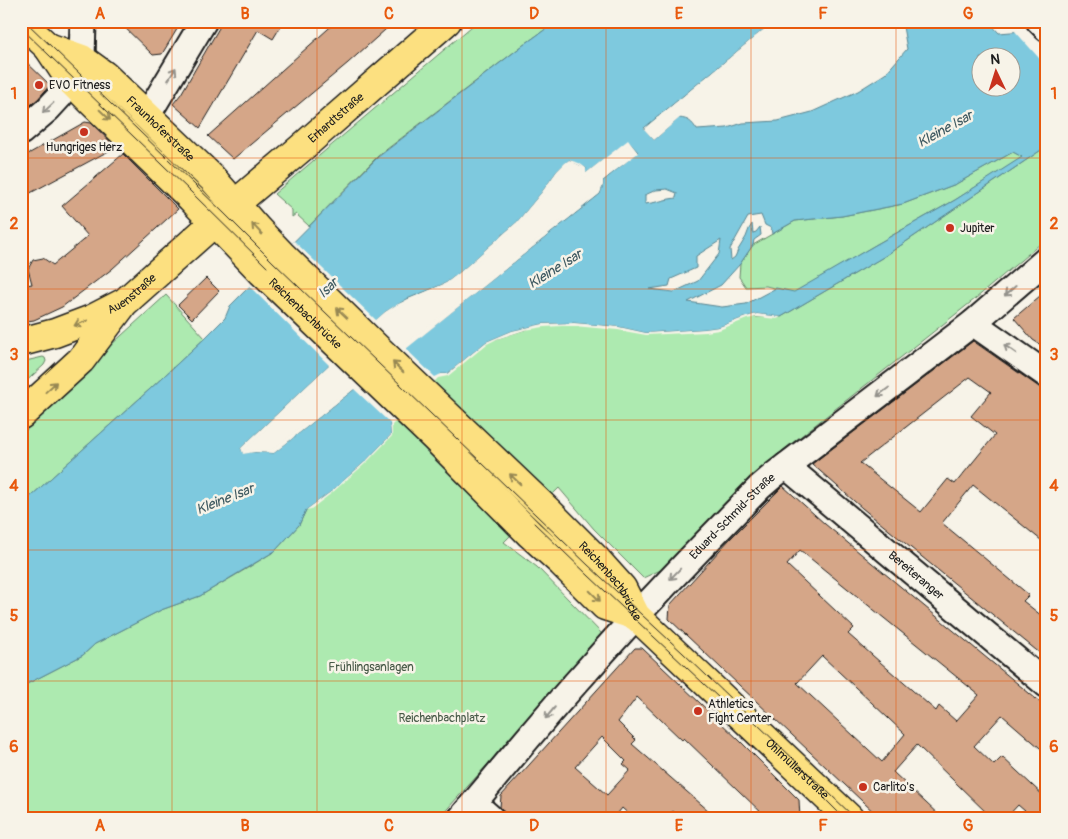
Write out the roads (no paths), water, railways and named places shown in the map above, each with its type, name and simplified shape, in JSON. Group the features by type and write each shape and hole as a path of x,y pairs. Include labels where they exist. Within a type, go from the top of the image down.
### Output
{"main road":[{"name":"Erhardtstraße","path":"224,213 447,21"},
{"name":"Fraunhoferstraße","path":"21,22 48,48 76,70 191,198 224,213"},
{"name":"Fraunhoferstraße","path":"76,70 104,75 212,178 224,213"},
{"name":"Reichenbachbrücke","path":"224,213 258,230 376,347 550,513 622,588 636,616"},
{"name":"Reichenbachbrücke","path":"224,213 262,272 605,606 636,616"},
{"name":"Auenstraße","path":"21,342 64,330 92,319 125,302 224,213"},
{"path":"21,415 81,360 125,302"},
{"name":"Ohlmüllerstraße","path":"636,616 838,814"}],"street":[{"path":"21,132 48,110 60,96 76,70 83,21"},
{"path":"147,116 204,21"},
{"path":"1039,21 1047,30"},
{"name":"Eduard-Schmid-Straße","path":"475,813 581,676 672,576 760,487 973,323 1047,259"},
{"path":"973,323 1047,375"},
{"name":"Bereiteranger","path":"786,466 1047,685"}],"water":[{"path":"557,21 774,21 644,128 654,140 679,118 690,121 697,130 727,128 743,123 778,121 812,112 858,91 885,74 907,49 902,21 988,21 999,33 1047,29 1047,146 885,256 781,317 757,314 719,327 646,333 619,327 574,323 543,324 512,331 486,342 447,374 441,374 390,424 391,435 366,461 332,491 306,510 299,525 275,551 200,596 161,610 95,644 83,655 21,687 21,505 205,338 225,318 230,306 378,157","holes":["628,141 638,152 603,181 600,194 274,453 243,453 241,448 385,312 407,299 446,283 517,222 557,171 569,160 586,168 585,174","1013,152 1022,157 955,200 794,292 776,288 746,304 722,307 688,302 721,285 740,264 753,245 754,240 761,235 760,227 753,233 752,224 735,257 731,260 730,249 748,217 761,215 765,225 771,228 772,234 795,221 842,216 903,204 956,184","667,189 677,193 676,198 645,204 645,195 656,190","721,240 719,254 698,281 674,292 649,289 669,286 671,279 696,268 696,256"]}],"tram line":[{"path":"25,21 588,565 855,818"},
{"path":"21,28 267,267"},
{"path":"534,523 719,698"},
{"path":"826,800 844,818"}],"place":[{"name":"EVO Fitness","path":"39,85"},
{"name":"Hungriges Herz","path":"84,132"},
{"name":"Jupiter","path":"950,228"},
{"name":"Athletics Fight Center","path":"698,711"},
{"name":"Carlito's","path":"863,787"}],"water label":[{"name":"Kleine Isar","path":"945,129"},
{"name":"Kleine Isar","path":"555,269"},
{"name":"Isar","path":"328,288"},
{"name":"Kleine Isar","path":"225,499"}],"park label":[{"name":"Frühlingsanlagen","path":"371,667"},
{"name":"Reichenbachplatz","path":"442,718"}]}
